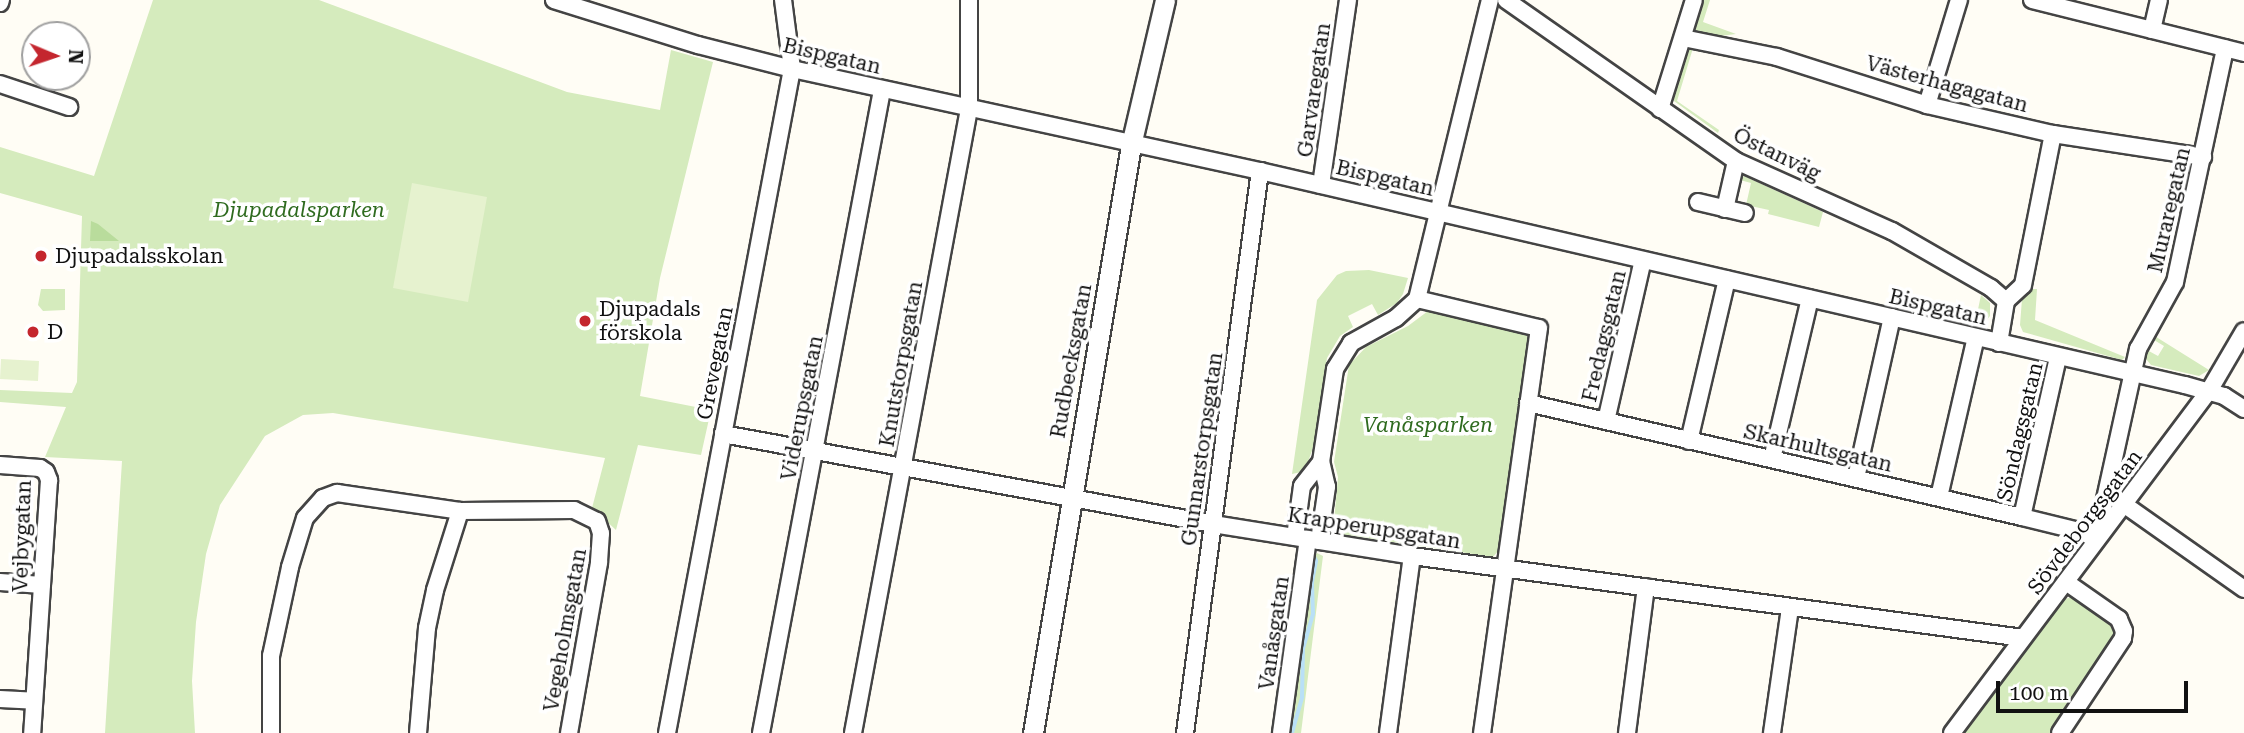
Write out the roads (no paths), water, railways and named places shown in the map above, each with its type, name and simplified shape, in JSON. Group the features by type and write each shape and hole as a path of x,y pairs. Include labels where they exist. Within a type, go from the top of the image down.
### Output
{"street":[{"name":"Bispgatan","path":"554,0 593,7 792,69 1260,171 2209,391"},
{"name":"Grevegatan","path":"667,733 792,69 783,0"},
{"name":"Knutstorpsgatan","path":"853,733 969,109 969,0"},
{"name":"Rudbecksgatan","path":"1032,733 1131,145 1166,0"},
{"name":"Garvaregatan","path":"1321,185 1348,0"},
{"path":"1307,539 1326,487 1321,462 1331,384 1341,355 1351,343 1396,318 1417,299 1490,0"},
{"name":"Östanväg","path":"1506,0 1736,161 1892,231 1990,288 2006,301"},
{"path":"1660,108 1694,0"},
{"path":"1927,105 1959,0"},
{"path":"2032,0 2244,53"},
{"path":"2152,30 2159,0"},
{"name":"Västerhagagatan","path":"1683,37 1777,57 1927,105 2053,134 2203,157"},
{"name":"Muraregatan","path":"2096,540 2135,374 2138,349 2175,282 2225,48"},
{"path":"0,84 69,107"},
{"name":"Viderupsgatan","path":"761,733 883,90"},
{"path":"1999,343 2006,301 2023,285 2053,134"},
{"path":"1725,209 1736,161"},
{"name":"Gunnarstorpsgatan","path":"1185,733 1260,171"},
{"path":"1698,202 1745,213"},
{"name":"Fredagsgatan","path":"1606,421 1643,260"},
{"path":"1689,441 1727,279"},
{"path":"1772,459 1810,298"},
{"path":"1417,299 1539,328 1482,733"},
{"path":"1856,478 1892,317"},
{"name":"Sövdeborgsgatan","path":"1952,733 2209,391 2244,331"},
{"path":"1939,497 1976,337"},
{"name":"Söndagsgatan","path":"2022,517 2058,357"},
{"path":"2209,391 2244,409"},
{"name":"Skarhultsgatan","path":"1528,403 2022,517 2083,532 2096,540"},
{"name":"Krapperupsgatan","path":"723,433 1213,524 1412,556 2023,638"},
{"path":"1307,539 1302,486 1321,462"},
{"name":"Vejbygatan","path":"0,465 40,468 46,472 49,480 32,733"},
{"path":"271,733 271,656 276,622 301,531 313,507 323,498 337,493 460,511 435,590 428,628 418,733"},
{"path":"2107,493 2244,589"},
{"name":"Vegeholmsgatan","path":"460,511 574,510 587,513 597,522 601,533 599,564 569,733"},
{"name":"Vanåsgatan","path":"1281,733 1307,539"},
{"path":"1388,733 1412,556"},
{"path":"0,582 42,585"},
{"path":"2060,733 2123,638 2124,631 2119,620 2066,582"},
{"path":"1627,733 1646,587"},
{"path":"1772,733 1790,608"},
{"path":"0,698 34,701"}],"waterway":[{"path":"1292,733 1302,697 1303,649 1313,614 1314,557"}],"place":[{"name":"Djupadalsskolan","path":"41,256"},
{"name":"Djupadals förskola","path":"585,321"},
{"name":"D","path":"33,332"}],"park label":[{"name":"Djupadalsparken","path":"299,210"},
{"name":"Vanåsparken","path":"1428,425"}]}
